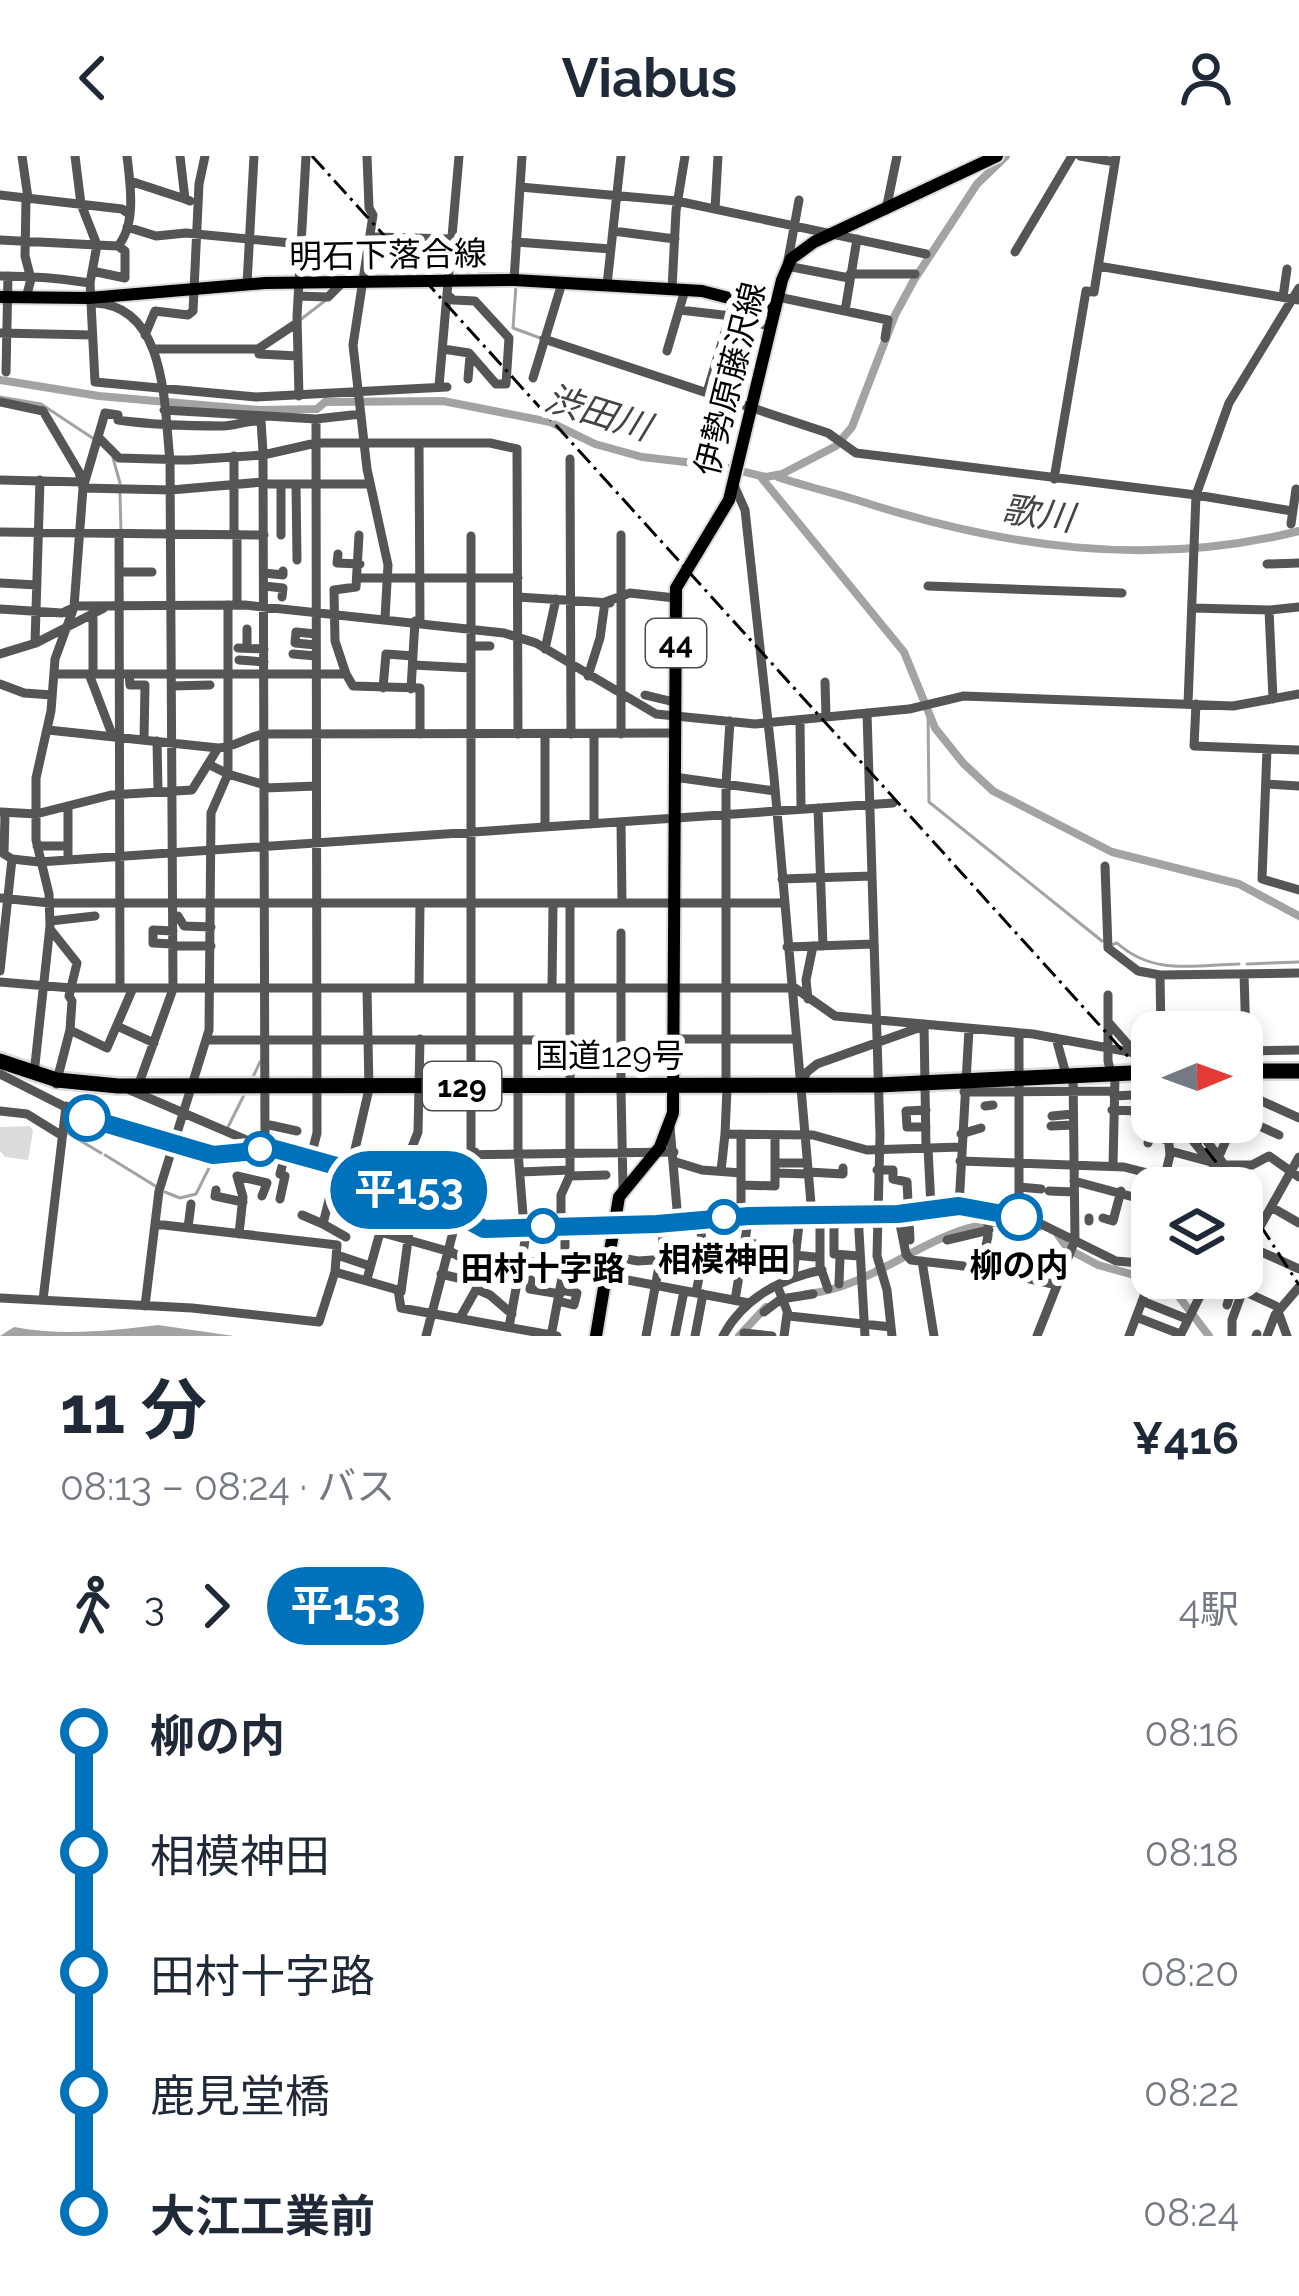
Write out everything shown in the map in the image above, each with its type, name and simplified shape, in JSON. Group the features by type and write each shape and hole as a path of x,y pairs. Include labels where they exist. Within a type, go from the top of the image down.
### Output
{"highway":[{"name":"国道129号","path":"4,1068 29,1078 140,1092 190,1088 879,1087 1070,1079 1113,1084 1131,1079"},
{"path":"1263,1072 1299,1072"}],"main road":[{"name":"伊勢原藤沢線","path":"670,1127 674,1087 675,598 680,578 724,510 787,266 804,248 977,160 997,156"},
{"name":"明石下落合線","path":"5,299 89,301 247,284 299,289 363,279 514,280 678,289 777,303"},
{"path":"596,1336 623,1188 655,1153 670,1127"}],"street":[{"path":"22,156 31,279 26,298"},
{"path":"75,156 81,204 97,245 89,301 94,382 298,396 443,386 445,309 450,297 460,156"},
{"path":"118,246 130,214 127,156"},
{"path":"180,156 185,199"},
{"path":"145,334 154,311 191,314 205,156"},
{"path":"247,284 254,156"},
{"path":"298,396 306,156"},
{"path":"367,156 369,208 374,215 353,345 370,484 383,536 388,579 385,618"},
{"path":"514,280 522,156"},
{"path":"608,285 621,156"},
{"path":"667,351 680,310 674,239 685,156"},
{"path":"715,209 718,156"},
{"path":"886,210 896,156"},
{"path":"1015,252 1084,157 1116,159 1094,292 1086,291 1054,479"},
{"path":"130,181 198,202"},
{"path":"520,187 677,201 926,254"},
{"path":"0,195 122,209 130,214"},
{"path":"799,200 787,266 850,276 915,274"},
{"path":"127,227 156,236 197,234 301,244 367,242 376,237 452,239"},
{"path":"613,231 674,239"},
{"path":"845,311 856,239"},
{"path":"0,240 118,246 125,251 124,278 54,277 46,281 4,276 6,372"},
{"path":"516,242 611,249"},
{"path":"1098,266 1290,298"},
{"path":"1287,269 1290,298"},
{"path":"533,379 562,283"},
{"path":"1299,288 1229,403 1196,495 1192,608 1194,746 1299,750"},
{"path":"443,349 470,356 496,384 506,384 509,338 475,301 450,297"},
{"path":"707,392 736,316 735,298"},
{"path":"89,301 114,308 135,322 154,349 164,389 170,460 173,989 140,1092 182,1115 265,1148 396,1183 474,1226 902,1213 959,1206 1044,1224 1072,1247 1131,1262"},
{"path":"777,303 888,320 884,338"},
{"path":"680,310 736,316 771,327"},
{"path":"154,349 258,349 297,323"},
{"path":"3,333 92,335"},
{"path":"544,339 828,433 856,453 1292,511"},
{"path":"258,349 259,353 298,356"},
{"path":"468,379 470,356"},
{"path":"0,402 44,411 82,485"},
{"path":"164,410 316,419 361,413"},
{"path":"18,1112 29,1078 50,925 37,845 38,763 48,730 54,674 74,607 82,485 105,413 118,415 118,420 166,427 225,427 242,420 261,421 265,1040 253,1088 265,1124 265,1148"},
{"path":"310,1160 316,1132 316,419"},
{"path":"98,437 119,458 170,460 263,453 316,443 501,443 518,449 518,734"},
{"path":"411,688 420,579 419,443"},
{"path":"145,1306 159,1188 206,1040 211,989 211,813 228,774 224,748 237,584 234,456"},
{"path":"570,459 571,734"},
{"path":"0,480 171,490 262,483 370,484"},
{"path":"35,643 40,480"},
{"path":"733,483 745,510 775,791 809,1215 797,1239 793,1276 763,1315 757,1334"},
{"path":"281,484 281,535"},
{"path":"296,484 297,560"},
{"path":"1291,524 1296,489"},
{"path":"0,532 263,535"},
{"path":"119,534 115,606 125,674 130,685 145,685 144,740"},
{"path":"359,535 356,587 334,590 335,641 353,686 420,688 420,734"},
{"path":"621,535 621,734"},
{"path":"471,536 474,1226"},
{"path":"237,549 264,549"},
{"path":"338,554 337,563 360,564"},
{"path":"1267,564 1299,563"},
{"path":"237,584 264,581 283,571"},
{"path":"120,572 152,572"},
{"path":"359,578 518,578"},
{"path":"264,581 283,589 282,597"},
{"path":"0,584 37,585"},
{"path":"928,586 1122,593"},
{"path":"518,597 605,602 675,598"},
{"path":"545,649 556,599"},
{"path":"588,676 605,602"},
{"path":"0,654 115,606"},
{"path":"0,609 62,613 74,607 264,606 471,629 518,636 656,714 674,709"},
{"path":"1192,608 1299,607"},
{"path":"1269,610 1273,699"},
{"path":"93,613 91,674 116,737"},
{"path":"241,652 247,632 264,636"},
{"path":"293,654 316,645"},
{"path":"471,646 490,646"},
{"path":"241,652 264,649"},
{"path":"241,652 264,668"},
{"path":"383,688 386,654 471,668"},
{"path":"145,689 264,668 346,674"},
{"path":"54,674 125,674 210,686"},
{"path":"120,988 116,737 125,674"},
{"path":"825,682 826,718"},
{"path":"0,684 24,693 52,695"},
{"path":"650,694 674,709 766,724 963,696 1240,706 1299,694"},
{"path":"144,714 172,702"},
{"path":"763,1315 891,1331 877,1214 879,1087 867,712"},
{"path":"144,714 172,720"},
{"path":"721,1172 730,721"},
{"path":"800,721 801,809"},
{"path":"48,730 224,748 265,734 674,733"},
{"path":"197,746 199,732"},
{"path":"545,734 545,827"},
{"path":"594,734 594,824"},
{"path":"157,742 158,791"},
{"path":"0,971 8,864 3,812 35,814 120,794 192,790 224,748"},
{"path":"1268,749 1262,879 1299,890"},
{"path":"208,764 265,787 316,786"},
{"path":"674,777 775,791"},
{"path":"1266,784 1299,786"},
{"path":"8,864 893,803"},
{"path":"68,806 68,860"},
{"path":"808,999 806,980 818,946 818,808"},
{"path":"621,821 622,903"},
{"path":"37,845 68,846"},
{"path":"1105,866 1108,944 1138,970 1160,975 1299,973"},
{"path":"782,879 872,876"},
{"path":"4,899 173,910 211,904 784,903"},
{"path":"419,903 419,988"},
{"path":"552,988 553,903"},
{"path":"570,903 569,988 569,1153 570,1173 561,1195 564,1268 553,1336 400,1307 415,1194 447,1155 473,1152 569,1153 621,1152 655,1153 702,1171 775,1186 775,1136"},
{"path":"173,910 184,926 211,927"},
{"path":"50,925 95,916"},
{"path":"50,925 77,963 70,988 70,1030 57,1082"},
{"path":"172,931 153,930 153,944 211,946"},
{"path":"621,933 623,1188"},
{"path":"787,947 874,944"},
{"path":"1244,974 1245,1011"},
{"path":"1160,975 1161,1011"},
{"path":"0,982 173,989 790,989 835,1016 1019,1033 1036,1043"},
{"path":"70,1030 106,1048 133,988"},
{"path":"350,1171 368,1088 368,988"},
{"path":"509,1328 526,1227 518,1152 518,988"},
{"path":"1108,995 1122,1162"},
{"path":"1108,1023 1131,1049"},
{"path":"800,1087 811,1067 924,1025"},
{"path":"924,1025 931,1207"},
{"path":"117,1026 154,1043"},
{"path":"969,1029 965,1085 980,1106"},
{"path":"988,1047 990,1030"},
{"path":"1019,1033 1019,1217"},
{"path":"1056,1038 1070,1079 1059,1121"},
{"path":"1019,1047 1056,1038 1131,1052"},
{"path":"367,1279 396,1183 418,1132 420,1039"},
{"path":"674,1040 795,1039"},
{"path":"206,1040 569,1040"},
{"path":"1263,1051 1299,1050"},
{"path":"29,1078 95,1122 215,1156 265,1148"},
{"path":"1070,1079 1097,1097 1113,1084"},
{"path":"965,1085 984,1092 1019,1083 1035,1092 1051,1091 1070,1079"},
{"path":"1113,1084 1131,1088"},
{"path":"1037,1336 1072,1247 1075,1216 1073,1165 1051,1091"},
{"path":"959,1206 962,1134 984,1092"},
{"path":"1019,1114 1034,1110 1035,1092"},
{"path":"1263,1102 1299,1118"},
{"path":"1263,1119 1269,1104"},
{"path":"43,1300 66,1106"},
{"path":"1119,1109 1131,1111"},
{"path":"926,1110 906,1111 907,1127 926,1127"},
{"path":"0,1111 18,1112 63,1131"},
{"path":"265,1124 297,1131"},
{"path":"670,1127 678,1221"},
{"path":"1263,1127 1279,1135"},
{"path":"962,1134 981,1129"},
{"path":"725,1134 804,1135 860,1149 961,1147"},
{"path":"735,1300 744,1248 741,1134"},
{"path":"1162,1143 1185,1156 1217,1162 1252,1165 1269,1156 1294,1175"},
{"path":"1167,1167 1170,1143"},
{"path":"1195,1143 1217,1162"},
{"path":"1205,1143 1221,1167"},
{"path":"1215,1167 1226,1143"},
{"path":"239,1234 243,1202 237,1176 267,1184 264,1192 281,1196 286,1153"},
{"path":"1264,1221 1294,1175 1299,1157"},
{"path":"960,1161 1122,1162 1131,1168"},
{"path":"324,1243 337,1167"},
{"path":"775,1168 843,1174 842,1168"},
{"path":"877,1170 893,1170 893,1179 907,1182 902,1213 908,1257 1057,1285"},
{"path":"520,1172 606,1175"},
{"path":"216,1190 215,1196 243,1202"},
{"path":"1074,1191 1091,1202"},
{"path":"1003,1193 1131,1194"},
{"path":"1075,1216 1113,1221 1127,1193"},
{"path":"188,1228 190,1204"},
{"path":"646,1336 660,1259 656,1206"},
{"path":"1271,1207 1285,1210 1299,1223"},
{"path":"981,1268 988,1211"},
{"path":"858,1214 865,1330"},
{"path":"302,1215 346,1237"},
{"path":"809,1215 820,1225 822,1270 834,1287 840,1257"},
{"path":"833,1215 834,1254 859,1256"},
{"path":"363,1217 486,1272"},
{"path":"426,1336 457,1217"},
{"path":"675,1336 703,1257 700,1218"},
{"path":"0,1298 231,1311 316,1323 334,1272 337,1245 155,1224"},
{"path":"947,1240 989,1230"},
{"path":"797,1239 820,1242"},
{"path":"883,1251 907,1241"},
{"path":"610,1256 703,1257 744,1248 814,1257"},
{"path":"1263,1253 1299,1269"},
{"path":"337,1256 370,1266"},
{"path":"460,1318 486,1272 522,1260 749,1303 780,1292 813,1294"},
{"path":"922,1262 934,1336"},
{"path":"793,1276 822,1270"},
{"path":"334,1272 401,1292"},
{"path":"441,1274 462,1279"},
{"path":"532,1280 530,1288 560,1295"},
{"path":"476,1289 490,1294 512,1314"},
{"path":"694,1292 695,1336"},
{"path":"780,1292 787,1315 784,1336"},
{"path":"1260,1335 1298,1292"},
{"path":"1161,1308 1164,1299"},
{"path":"1136,1317 1180,1335 1199,1299"},
{"path":"1227,1306 1230,1299"},
{"path":"1233,1336 1234,1299"},
{"path":"1261,1299 1279,1309 1288,1335"},
{"path":"1129,1336 1142,1301 1187,1319"},
{"path":"724,1336 749,1303"},
{"path":"470,1336 473,1321"},
{"path":"744,1333 772,1336"}],"shaded area":[{"path":"30,1126 28,1160 5,1157 0,1151 0,1127"},
{"path":"158,1325 234,1336 0,1336 14,1327 68,1332"}],"waterway":[{"name":"渋田川","path":"0,380 99,396 260,410 317,409 325,402 443,401 550,422 595,444 642,457 766,477 782,474 836,446 852,427 895,315 914,280 977,184 1006,156"},
{"path":"479,274 511,274"},
{"path":"516,285 513,328 543,339"},
{"path":"300,320 326,300"},
{"path":"0,397 41,404 94,439"},
{"path":"113,458 120,483"},
{"path":"760,476 904,652 935,728 993,791 1112,852 1239,884 1299,916"},
{"name":"歌川","path":"778,477 966,530 1076,547 1187,549 1299,531"},
{"path":"120,493 121,531"},
{"path":"928,713 929,802 1102,941"},
{"path":"1111,945 1117,943 1160,964 1239,964"},
{"path":"1247,964 1299,962"},
{"path":"251,1081 260,1062"},
{"path":"227,1129 244,1095"},
{"path":"66,1132 101,1153"},
{"path":"105,1155 157,1187"},
{"path":"165,1192 180,1198 196,1194 214,1158"},
{"path":"807,1294 866,1277 949,1235 978,1226 1007,1222 1039,1227"},
{"path":"1058,1235 1068,1249 1098,1265 1170,1285 1209,1336"},
{"path":"739,1336 766,1307"}],"railway":[{"path":"312,156 1131,1060"},
{"path":"1201,1143 1220,1167"},
{"path":"1263,1229 1299,1285"}],"bus line":[{"name":"平153","path":"87,1118 213,1155 275,1149 398,1183 484,1229 898,1214 959,1206 1019,1217"}],"place":[{"name":"相模神田","path":"724,1217"},
{"name":"柳の内","path":"1019,1217"},
{"name":"田村十字路","path":"543,1226"}]}
